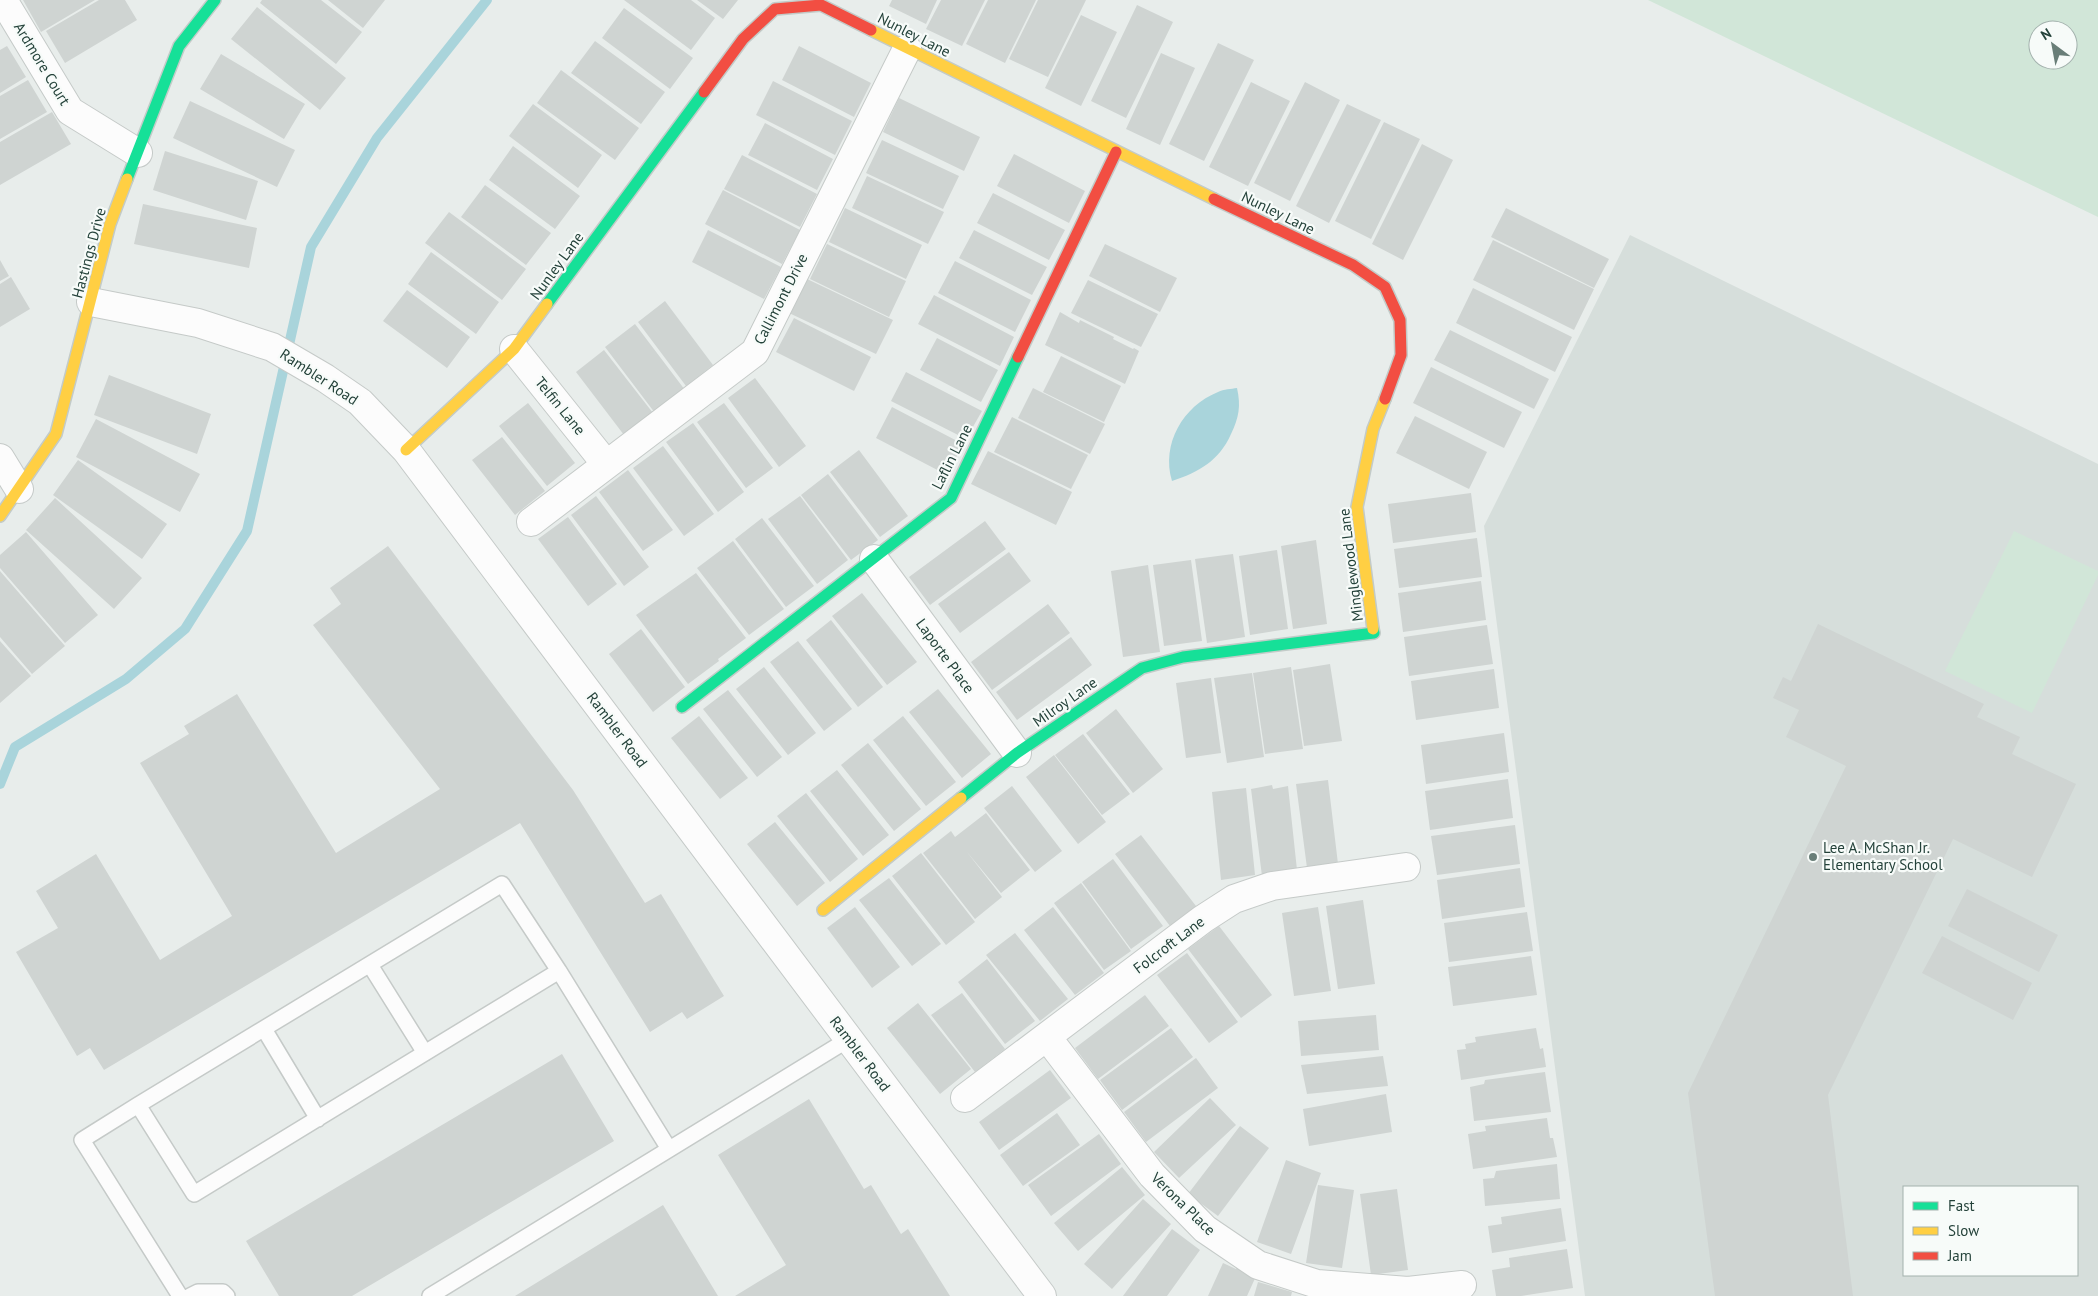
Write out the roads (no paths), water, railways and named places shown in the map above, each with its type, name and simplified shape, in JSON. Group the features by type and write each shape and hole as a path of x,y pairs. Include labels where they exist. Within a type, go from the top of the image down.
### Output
{"street":[{"name":"Ardmore Court","path":"3,0 70,111 138,153"},
{"name":"Hastings Drive","path":"0,516 56,434 110,224 179,46 215,0"},
{"name":"Nunley Lane","path":"406,450 514,349 743,39 775,9 821,5 1116,152 1353,265 1385,287 1400,320"},
{"name":"Callimont Drive","path":"530,522 755,352 907,49"},
{"name":"Laflin Lane","path":"682,707 951,498 1116,152"},
{"name":"Rambler Road","path":"91,302 198,323 272,347 325,378 360,402 406,450 1042,1296"},
{"name":"Minglewood Lane","path":"1374,633 1357,507 1373,430 1401,355 1400,320"},
{"name":"Telfin Lane","path":"514,349 606,464"},
{"path":"0,458 18,488"},
{"name":"Laporte Place","path":"874,559 1016,753"},
{"name":"Milroy Lane","path":"823,910 1016,753 1142,668 1184,657 1374,633"},
{"name":"Folcroft Lane","path":"965,1098 1202,919 1234,899 1272,886 1406,867"},
{"name":"Verona Place","path":"1047,1037 1152,1175 1205,1229 1258,1265 1317,1284 1408,1291 1462,1285"}],"lane":[{"path":"180,1296 82,1140 502,884 559,971 669,1150"},
{"path":"370,965 425,1053"},
{"path":"138,1105 194,1194 559,971"},
{"path":"264,1029 318,1119"},
{"path":"430,1296 849,1039"},
{"path":"190,1296 198,1292 223,1292 227,1296"}],"water":[{"path":"1237,388 1239,406 1236,422 1221,451 1207,464 1191,474 1172,481 1169,467 1172,440 1185,417 1206,398 1220,391"}],"waterway":[{"path":"0,784 15,747 126,679 185,629 247,531 311,247 377,138 487,0"}],"place":[{"name":"Lee A. McShan Jr. Elementary School","path":"1813,857"}]}
